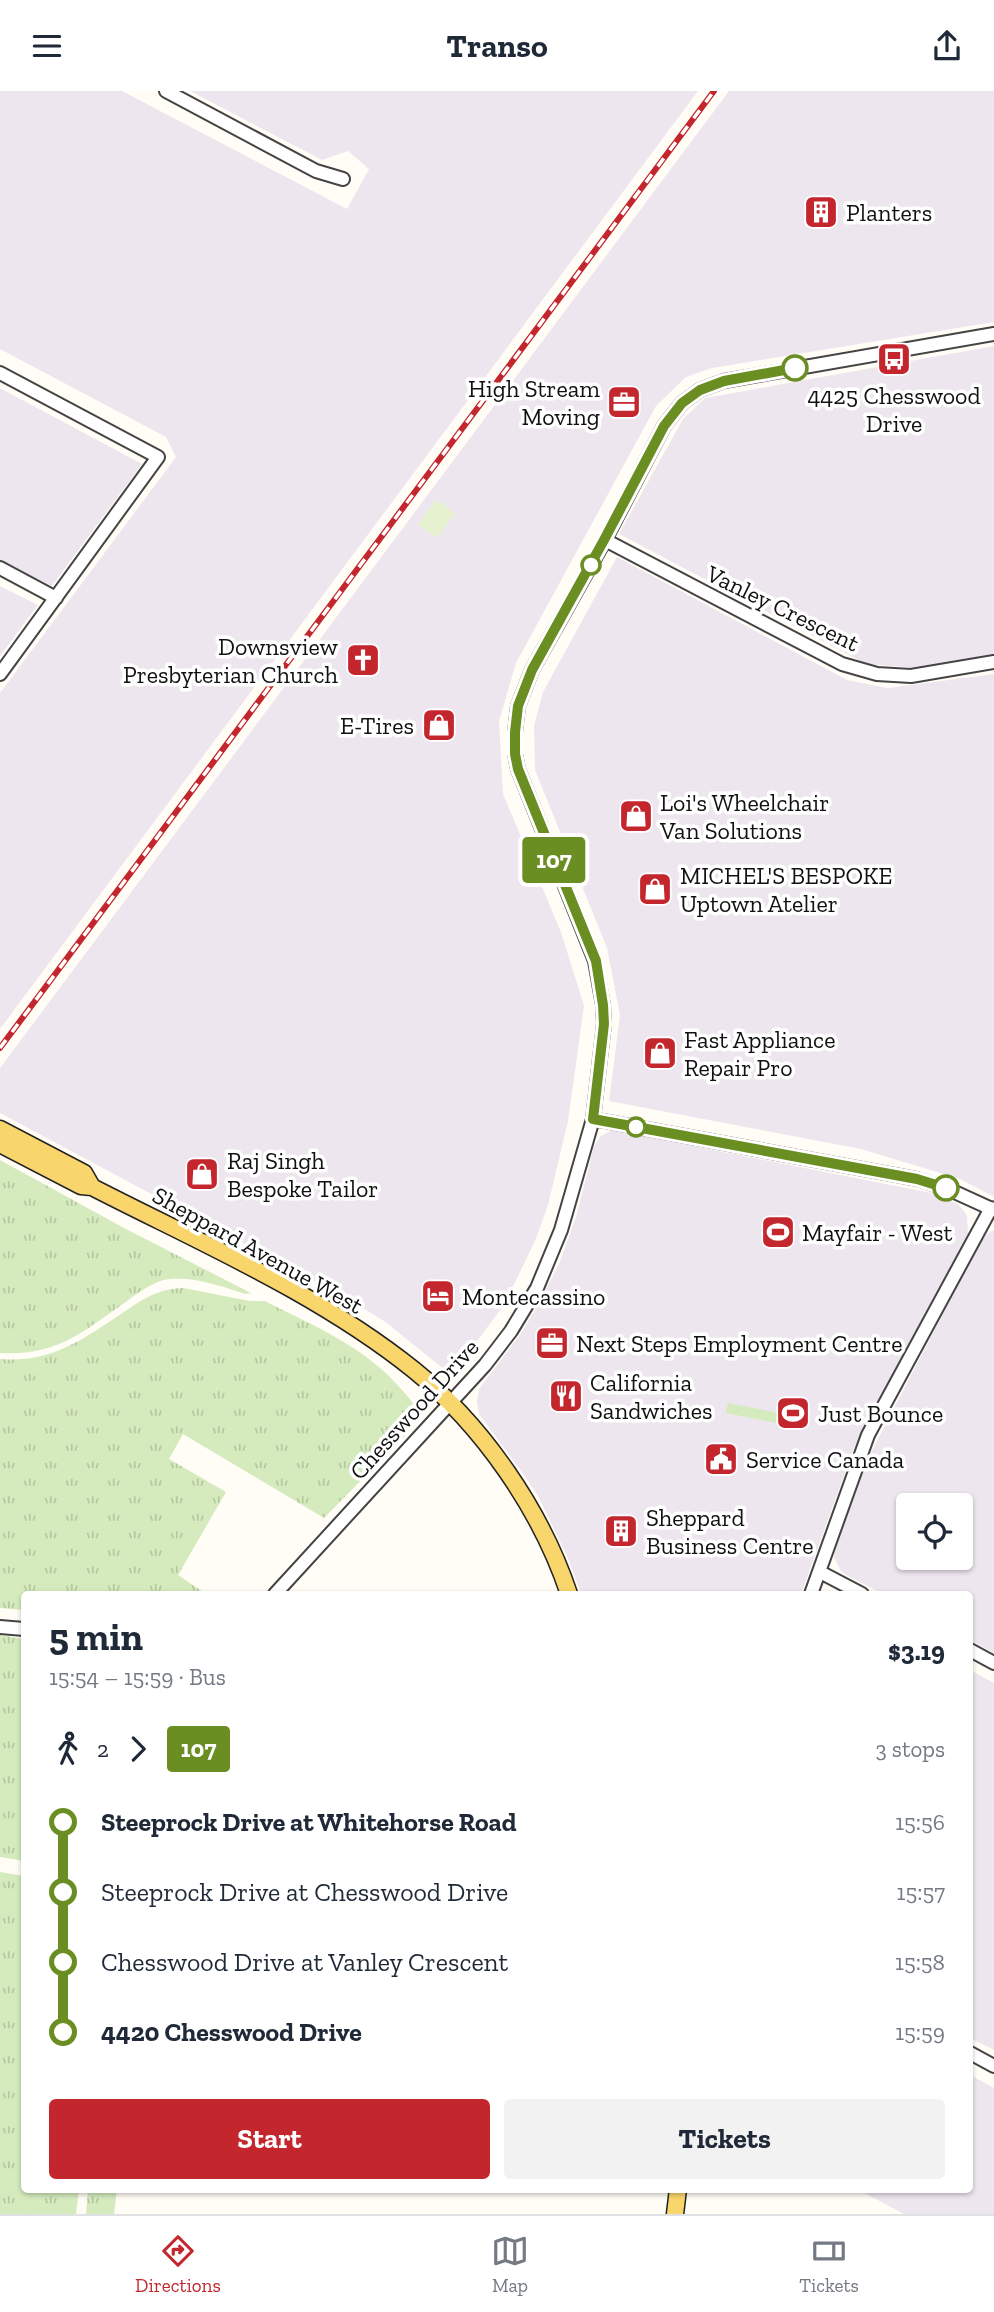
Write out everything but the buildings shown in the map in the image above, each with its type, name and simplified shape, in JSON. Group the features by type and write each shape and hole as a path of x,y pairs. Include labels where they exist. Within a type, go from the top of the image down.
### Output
{"main road":[{"name":"Sheppard Avenue West","path":"0,1129 85,1173 92,1187"},
{"name":"Sheppard Avenue West","path":"0,1144 81,1186 92,1187 300,1294 371,1339 415,1371 450,1404 514,1483 555,1559 568,1591"},
{"path":"675,2214 678,2193"}],"street":[{"path":"166,91 316,171 343,179"},
{"name":"Chesswood Drive","path":"278,1591 485,1365 511,1331 537,1287 561,1230 593,1119 604,1024 596,961 518,769 515,732 518,706 532,670 664,426 682,403 700,390 724,381 994,334"},
{"path":"0,373 158,457 0,674"},
{"name":"Vanley Crescent","path":"604,540 842,664 877,674 911,676 994,662"},
{"path":"0,568 56,598"},
{"path":"593,1119 917,1179 948,1189 992,1209 868,1435 812,1591"},
{"path":"820,1572 856,1591"},
{"path":"0,1627 21,1629"},
{"path":"973,1652 994,1663"},
{"path":"973,2055 994,2066"}],"shaded area":[{"path":"0,91 122,91 347,209 369,169 348,151 322,160 190,91 698,91 0,1029 0,693 176,457 166,437 0,349"},
{"path":"729,91 994,91 994,322 712,368 686,377 656,406 516,663 499,721 503,794 561,932 584,1006 568,1121 548,1205 535,1241 504,1305 453,1373 446,1371 387,1323 355,1303 0,1113 0,1068"},
{"path":"994,346 994,654 918,668 866,664 619,534 683,419 705,398"},
{"path":"0,388 142,464 51,587 0,560"},
{"path":"617,557 847,680 888,688 994,674 994,1197 960,1179 861,1149 609,1101 620,1015 607,948 535,770 534,726 543,692"},
{"path":"0,586 38,605 0,656"},
{"path":"612,1130 931,1193 958,1204 967,1215 968,1234 854,1448 802,1591 580,1591 568,1558 538,1496 479,1414 479,1389 522,1332 559,1264 576,1217 594,1146 601,1136"},
{"path":"994,1230 994,1653 973,1642 973,1591 877,1591 840,1570 834,1557 835,1548 865,1464 977,1248 986,1235"},
{"path":"973,1672 994,1683 994,2050 973,2040"},
{"path":"973,2077 994,2088 994,2214 904,2214 865,2193 973,2193"}],"green space":[{"path":"436,500 455,513 437,538 418,524"},
{"path":"0,1160 251,1293 245,1294 199,1281 165,1280 142,1290 97,1323 68,1340 38,1351 0,1353"},
{"path":"183,1288 250,1301 265,1301 320,1329 356,1350 388,1375 410,1400 418,1418 403,1438 324,1518 183,1434 169,1459 226,1492 178,1575 202,1591 21,1591 21,1610 0,1608 0,1359 33,1358 61,1349 88,1336 147,1297"},
{"path":"728,1403 789,1415 787,1425 726,1413"},
{"path":"0,1635 21,1638 21,1860 0,1857"},
{"path":"0,1872 21,1876 21,2193 79,2193 76,2214 0,2214"},
{"path":"88,2193 117,2193 114,2214 86,2214"}],"railway":[{"path":"0,1048 714,91"}],"bus line":[{"name":"107","path":"795,368 724,381 700,390 682,403 664,426 532,670 518,706 515,754 532,809 596,961 604,1024 593,1119 917,1179 946,1188"}],"place":[{"name":"Planters","path":"821,212"},
{"name":"4425 Chesswood Drive","path":"894,359"},
{"name":"High Stream Moving","path":"624,402"},
{"name":"Downsview Presbyterian Church","path":"363,660"},
{"name":"E-Tires","path":"439,725"},
{"name":"Loi's Wheelchair Van Solutions","path":"636,816"},
{"name":"MICHEL'S BESPOKE Uptown Atelier","path":"655,889"},
{"name":"Fast Appliance Repair Pro","path":"660,1053"},
{"name":"Raj Singh Bespoke Tailor","path":"202,1174"},
{"name":"Mayfair - West","path":"778,1232"},
{"name":"Montecassino","path":"438,1296"},
{"name":"Next Steps Employment Centre","path":"552,1343"},
{"name":"California Sandwiches","path":"566,1396"},
{"name":"Just Bounce","path":"793,1413"},
{"name":"Service Canada","path":"721,1459"},
{"name":"Sheppard Business Centre","path":"621,1531"}]}
